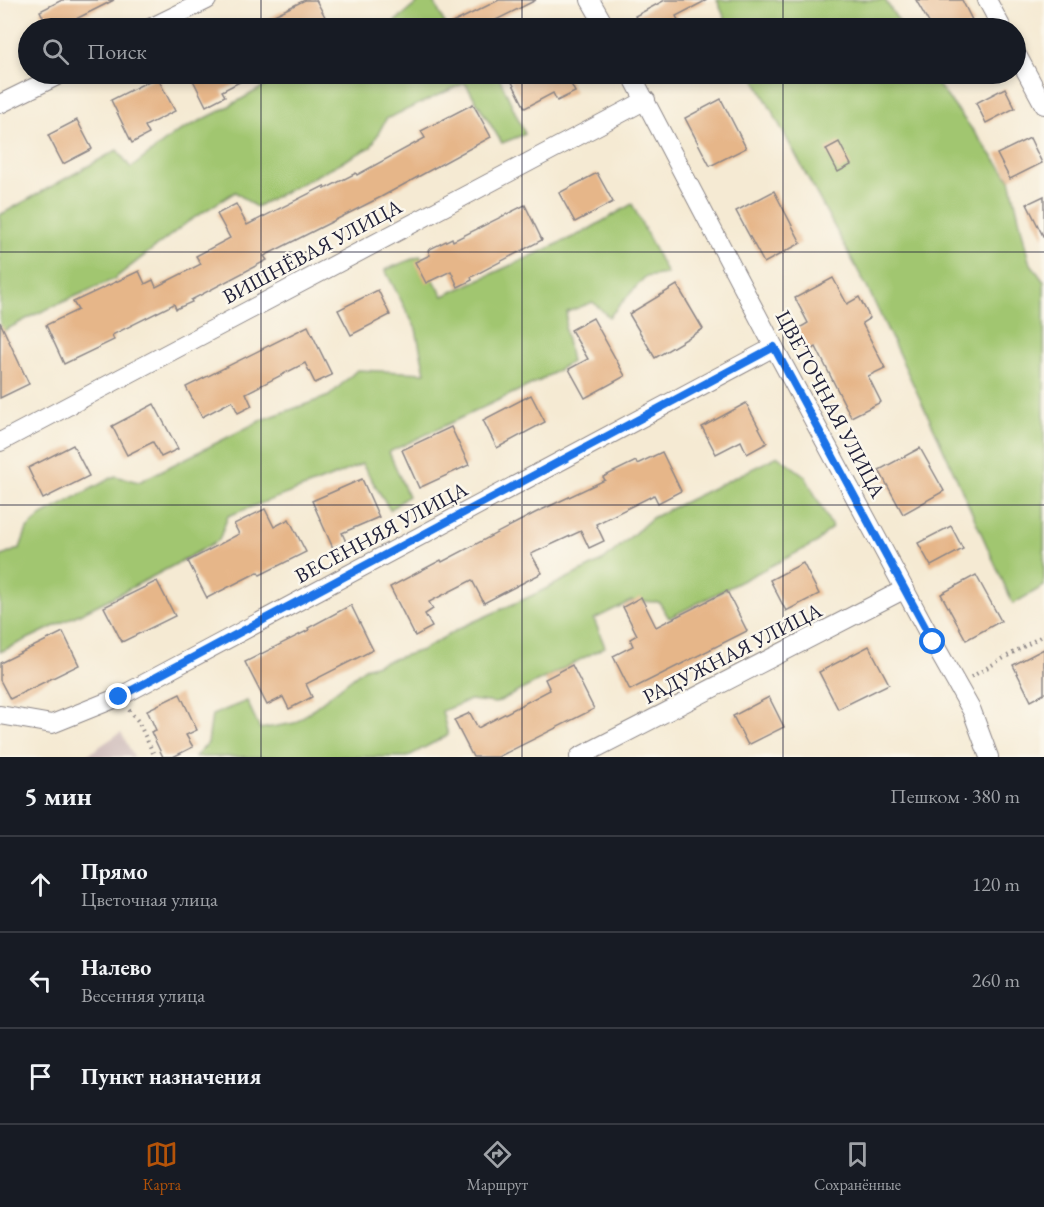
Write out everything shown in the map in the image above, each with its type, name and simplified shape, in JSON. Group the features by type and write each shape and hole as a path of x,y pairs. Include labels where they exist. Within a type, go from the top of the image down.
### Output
{"street":[{"path":"170,18 207,0"},
{"path":"590,0 600,18"},
{"path":"987,0 997,18"},
{"path":"1026,72 1044,105"},
{"path":"0,104 41,84"},
{"name":"ЦВЕТОЧНАЯ УЛИЦА","path":"637,84 774,347 972,711 989,757"},
{"name":"ВИШНЁВАЯ УЛИЦА","path":"0,442 646,100"},
{"name":"ВЕСЕННЯЯ УЛИЦА","path":"0,716 52,724 119,697 774,347"},
{"name":"РАДУЖНАЯ УЛИЦА","path":"579,757 905,589"}],"path":[{"path":"957,685 1044,635"},
{"path":"119,697 138,721 155,757"}],"shaded area":[{"path":"121,732 134,757 84,757"}],"green space":[{"path":"421,0 433,0 442,18 399,18"},
{"path":"717,0 885,0 897,18 725,18"},
{"path":"268,84 463,84 386,119 371,147 256,207 235,192 189,221 114,279 0,333 0,215 117,150 131,168 176,133"},
{"path":"466,84 502,84 525,134 502,143"},
{"path":"757,84 938,84 1010,179 1029,261 1044,282 1044,586 1013,604 938,437 870,293"},
{"path":"632,204 667,274 645,277 609,317 593,302 567,312 565,329 571,362 541,380 389,452 408,496 390,510 362,464 228,516 219,540 111,598 0,652 0,557 20,548 27,529 42,515 115,476 139,482 262,420 329,396 357,370 425,373 416,329 385,270 420,256 443,296 584,232"},
{"path":"778,456 805,476 832,527 816,543 669,618 659,602 631,601 594,619 605,647 496,703 470,700 442,711 448,735 407,757 195,757 208,743 212,715 247,701 260,729 295,723 365,668 422,650 464,626 604,560 652,518"}],"building":[{"path":"62,0 114,0 78,18 44,18 40,11"},
{"path":"305,0 316,0 326,18 268,18"},
{"path":"499,0 536,0 500,18 462,18"},
{"path":"665,0 707,0 676,16 677,18 636,18 635,16"},
{"path":"916,0 962,0 971,18 926,18"},
{"path":"143,84 161,84 175,111 145,126 149,134 132,143 111,100"},
{"path":"195,84 236,84 222,91 225,96 206,106"},
{"path":"513,84 571,84 575,92 557,101 553,93 525,108"},
{"path":"1005,88 1015,108 986,123 976,103"},
{"path":"721,99 746,148 710,166 685,118"},
{"path":"473,104 491,137 381,197 264,256 267,260 191,300 192,302 176,309 174,304 112,335 114,340 64,364 46,325 78,310 73,302 139,271 145,284 153,280 156,287 201,264 196,256 230,238 217,214 236,204 247,225 324,186 325,189 356,173 357,175 425,138 421,131"},
{"path":"77,120 92,149 63,164 48,135"},
{"path":"1030,138 1042,163 1010,179 997,154"},
{"path":"839,142 851,165 838,172 826,149"},
{"path":"597,173 613,202 575,222 559,193"},
{"path":"774,191 801,243 764,263 736,211"},
{"path":"1044,196 1044,238 1027,204"},
{"path":"525,205 542,240 471,277 472,280 458,287 451,271 426,283 415,262 430,255 428,250 452,238 453,241"},
{"path":"833,278 847,304 859,297 870,318 862,323 885,368 868,376 881,402 851,417 816,347 808,352 796,330 808,323 795,298"},
{"path":"677,285 703,329 655,358 629,314"},
{"path":"378,290 390,315 351,335 338,310"},
{"path":"593,318 625,376 585,398 569,369 588,359 571,330"},
{"path":"0,322 29,384 0,398"},
{"path":"308,326 332,375 315,383 305,363 246,393 252,406 238,413 232,401 202,417 186,387"},
{"path":"531,395 545,422 497,448 483,420"},
{"path":"746,403 767,443 747,454 741,441 716,454 702,427"},
{"path":"154,404 178,449 161,457 153,442 127,455 112,426"},
{"path":"451,427 469,465 419,488 402,450"},
{"path":"73,445 89,476 43,499 28,468"},
{"path":"920,448 944,491 903,514 879,470"},
{"path":"662,452 681,491 658,503 654,495 596,524 604,541 589,548 581,531 531,554 542,573 484,603 472,580 429,602 433,609 425,614 432,627 415,636 390,587 605,480 603,477 636,461 637,464"},
{"path":"362,479 379,517 342,533 346,542 333,548 312,501"},
{"path":"265,509 274,527 289,519 306,552 260,575 258,572 207,598 188,561 239,534 234,524"},
{"path":"951,526 963,549 931,566 918,543"},
{"path":"803,563 819,594 786,611 770,580"},
{"path":"976,575 1001,621 966,640 941,594"},
{"path":"157,581 175,616 122,642 104,607"},
{"path":"727,591 747,631 630,690 613,656 633,646 630,639 637,635 623,607 641,597 656,627"},
{"path":"351,605 373,650 306,684 312,697 289,709 283,697 267,705 245,662 309,630 308,628"},
{"path":"63,632 79,665 10,699 0,680 0,663"},
{"path":"869,646 889,684 838,709 819,672"},
{"path":"1044,649 1044,694 1031,701 1013,665"},
{"path":"572,665 594,709 498,757 473,757 454,720 470,713 478,728 550,690 545,679"},
{"path":"180,694 197,730 186,735 193,747 173,757 163,757 151,732 156,730 147,710"},
{"path":"769,697 784,727 748,745 733,716"}],"route":[{"path":"119,697 774,347 933,642"}]}
